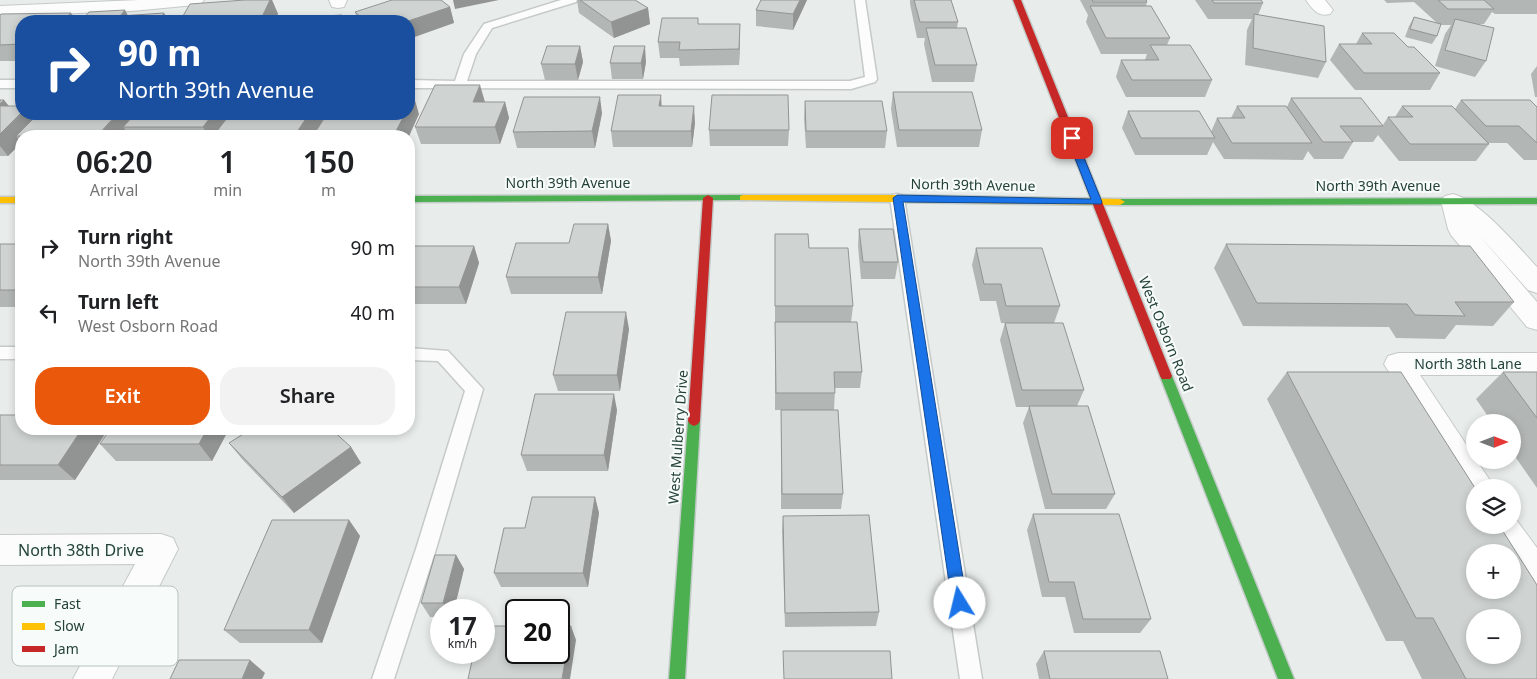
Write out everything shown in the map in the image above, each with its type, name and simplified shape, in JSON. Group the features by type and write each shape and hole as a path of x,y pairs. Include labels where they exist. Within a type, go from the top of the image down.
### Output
{"street":[{"path":"0,11 132,6 195,0"},
{"name":"West Osborn Road","path":"1017,0 1286,679"},
{"name":"West Mulberry Drive","path":"677,679 708,198"},
{"name":"North 39th Avenue","path":"415,199 897,198 1097,202 1537,201"},
{"path":"0,200 15,200"},
{"path":"1454,201 1491,232 1537,284"},
{"path":"1454,201 1460,229 1537,320"},
{"name":"North 38th Lane","path":"1473,479 1398,364 1537,364"},
{"path":"1509,534 1537,578"},
{"name":"North 38th Drive","path":"0,550 161,549 141,586"},
{"name":"North 38th Drive","path":"92,679 99,666"}],"lane":[{"path":"460,84 470,54 488,26 572,0"},
{"path":"415,84 852,85 871,79 860,0"},
{"path":"0,84 15,84"},
{"path":"897,198 971,679"},
{"path":"0,353 15,353"},
{"path":"383,679 426,549 474,389 442,355 415,354"}],"building":[{"path":"270,0 263,15 184,15 190,4"},
{"path":"392,0 441,0 450,7 415,19 415,15 358,15 355,12"},
{"path":"580,0 635,0 648,8 611,22"},
{"path":"761,0 800,0 793,14 756,10"},
{"path":"914,0 951,0 958,22 920,22"},
{"path":"1092,0 1146,0 1147,2 1093,2"},
{"path":"1212,0 1261,0 1263,3 1214,3"},
{"path":"1438,0 1484,0 1494,9 1448,9"},
{"path":"1090,6 1151,6 1170,38 1106,38"},
{"path":"125,10 121,15 86,15 89,12"},
{"path":"71,13 69,15 15,15 15,44 0,45 1,14"},
{"path":"164,13 163,15 135,15"},
{"path":"1254,14 1324,26 1326,62 1253,48"},
{"path":"1414,17 1441,24 1437,36 1410,29"},
{"path":"662,18 698,18 698,24 740,24 739,49 679,50 680,42 658,42"},
{"path":"1455,19 1494,28 1486,61 1445,50"},
{"path":"926,28 966,28 977,65 935,65"},
{"path":"1362,33 1394,33 1408,47 1414,47 1440,73 1364,73 1339,44 1372,44"},
{"path":"1150,45 1190,45 1212,80 1132,80 1121,60 1159,60"},
{"path":"547,46 580,46 575,64 541,64"},
{"path":"614,46 645,46 641,63 610,63"},
{"path":"435,85 480,85 473,102 505,102 495,127 415,127"},
{"path":"893,92 972,92 982,130 899,130"},
{"path":"618,95 661,95 659,106 694,106 691,131 611,131"},
{"path":"712,95 788,95 789,130 709,130"},
{"path":"524,97 600,97 592,131 513,132"},
{"path":"1291,98 1361,98 1383,126 1340,126 1353,142 1323,142"},
{"path":"1461,100 1530,100 1537,107 1537,143 1519,126 1486,126"},
{"path":"805,101 882,101 887,131 806,131"},
{"path":"0,106 15,106 15,119 0,134"},
{"path":"1237,106 1286,106 1312,143 1232,143 1217,118 1245,118"},
{"path":"1402,106 1452,106 1489,144 1410,144 1388,117 1413,117"},
{"path":"1128,111 1199,111 1215,138 1141,138"},
{"path":"32,120 112,120 102,130 22,130"},
{"path":"129,120 208,120 203,127 123,127"},
{"path":"225,120 305,120 298,130 218,130"},
{"path":"323,120 402,120 397,130 317,130"},
{"path":"574,224 608,224 598,277 506,277 516,243 569,243"},
{"path":"859,229 893,229 898,262 863,262"},
{"path":"775,234 808,234 809,248 848,248 853,306 775,306"},
{"path":"0,244 15,244 15,290 0,290"},
{"path":"1226,244 1470,246 1514,302 1455,302 1465,316 1415,315 1407,304 1257,303"},
{"path":"415,246 474,246 459,287 415,287"},
{"path":"976,248 1042,248 1060,306 1006,306 1001,284 984,284"},
{"path":"566,312 626,312 617,375 553,375"},
{"path":"775,322 857,322 862,372 834,372 835,393 776,393"},
{"path":"1005,323 1063,323 1084,390 1022,390"},
{"path":"1287,372 1401,372 1469,479 1466,479 1466,534 1505,534 1511,544 1466,544 1466,599 1521,599 1521,560 1537,585 1537,679 1466,679 1433,618 1416,618"},
{"path":"1503,372 1537,372 1537,418"},
{"path":"535,394 614,394 604,455 521,455"},
{"path":"1029,406 1088,406 1115,494 1052,494"},
{"path":"781,410 838,410 843,494 782,494"},
{"path":"0,415 15,415 15,435 78,435 58,465 0,465"},
{"path":"106,435 204,435 199,444 100,444"},
{"path":"242,435 338,435 351,447 282,497 229,443"},
{"path":"532,497 595,497 583,573 494,573 504,528 525,528"},
{"path":"1033,514 1119,514 1151,619 1083,619 1074,582 1049,582"},
{"path":"869,515 879,612 785,613 783,516"},
{"path":"272,520 349,520 309,630 224,630"},
{"path":"435,555 456,555 444,599 430,599 430,603 421,603"},
{"path":"495,626 505,626 505,664 565,664 562,679 468,679 471,664 495,664"},
{"path":"783,651 890,651 892,679 784,679"},
{"path":"1044,651 1160,651 1168,679 1050,679"},
{"path":"179,660 250,660 242,679 170,679 176,666 178,666"}],"traffic: fast":[{"path":"415,199 743,198"},
{"path":"1120,202 1537,201"},
{"path":"1166,376 1286,679"},
{"path":"677,679 694,421"}],"traffic: slow":[{"path":"743,198 897,198 1120,202"},
{"path":"0,200 15,200"}],"traffic: jam":[{"path":"1017,0 1166,376"},
{"path":"694,421 708,198"}],"route":[{"path":"960,603 897,198 1097,202 1072,138"}]}
